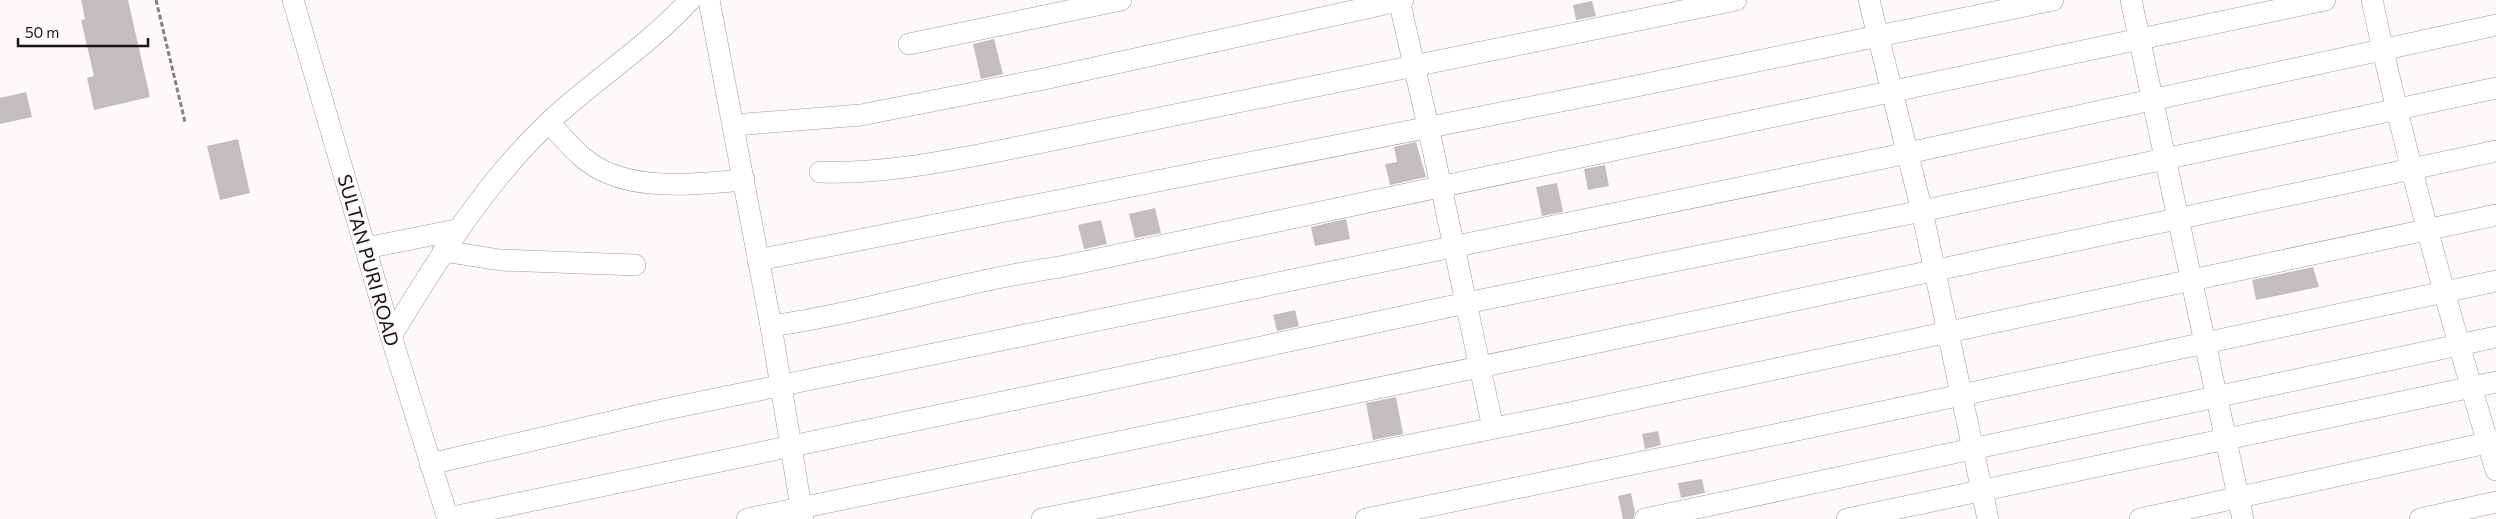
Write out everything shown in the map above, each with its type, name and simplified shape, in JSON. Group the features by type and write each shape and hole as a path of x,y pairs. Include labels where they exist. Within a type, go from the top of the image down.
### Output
{"street":[{"name":"SULTAN PURI ROAD","path":"292,0 391,336 448,518"},
{"path":"391,336 456,230 506,167 549,122 690,0"},
{"path":"709,0 771,326 802,513"},
{"path":"910,44 1121,0"},
{"path":"734,125 828,119 878,112 1044,79 1400,0 1493,428"},
{"path":"820,172 866,172 922,165 1057,140 1736,0"},
{"path":"1869,0 1936,271 1988,519"},
{"path":"758,260 2053,0"},
{"path":"2131,0 2243,519"},
{"path":"771,326 810,320 956,286 1060,267 2325,0"},
{"path":"2372,0 2411,170 2458,345 2471,387 2492,442 2496,470"},
{"path":"430,464 662,410 1908,153 2382,48 2496,25"},
{"path":"448,518 1084,385 1466,302 1922,211 2496,88"},
{"path":"549,122 582,157 602,170 628,179 678,184 744,180"},
{"path":"746,519 802,513 1479,366 1936,271 2496,151"},
{"path":"1042,519 1493,428 2496,215"},
{"path":"366,248 456,230"},
{"path":"443,251 500,260 635,264"},
{"path":"1366,519 2206,344 2496,281"},
{"path":"1645,519 2496,337"},
{"path":"1846,519 2496,382"},
{"path":"2140,519 2492,442"},
{"path":"2420,519 2496,502"}],"path":[{"path":"156,0 185,122"}],"building":[{"path":"81,0 128,0 150,97 94,110 87,78 94,76 81,20 85,19"},
{"path":"1592,1 1596,16 1576,20 1573,5"},
{"path":"994,39 1003,74 981,79 973,44"},
{"path":"26,92 32,117 0,124 0,98"},
{"path":"238,139 250,193 220,200 207,146"},
{"path":"1416,142 1426,177 1390,185 1385,164 1397,162 1394,147"},
{"path":"1605,165 1609,186 1588,190 1584,169"},
{"path":"1557,183 1563,212 1542,216 1536,187"},
{"path":"1155,208 1161,233 1135,238 1129,214"},
{"path":"1346,219 1350,239 1315,246 1311,227"},
{"path":"1101,220 1107,244 1084,249 1078,225"},
{"path":"2313,267 2319,287 2256,300 2252,280"},
{"path":"1295,310 1299,326 1277,331 1273,315"},
{"path":"1396,397 1403,434 1373,440 1366,403"},
{"path":"1658,431 1661,445 1645,449 1642,434"},
{"path":"1702,479 1705,493 1681,498 1678,483"},
{"path":"1631,493 1635,512 1633,519 1623,519 1618,496"}]}
